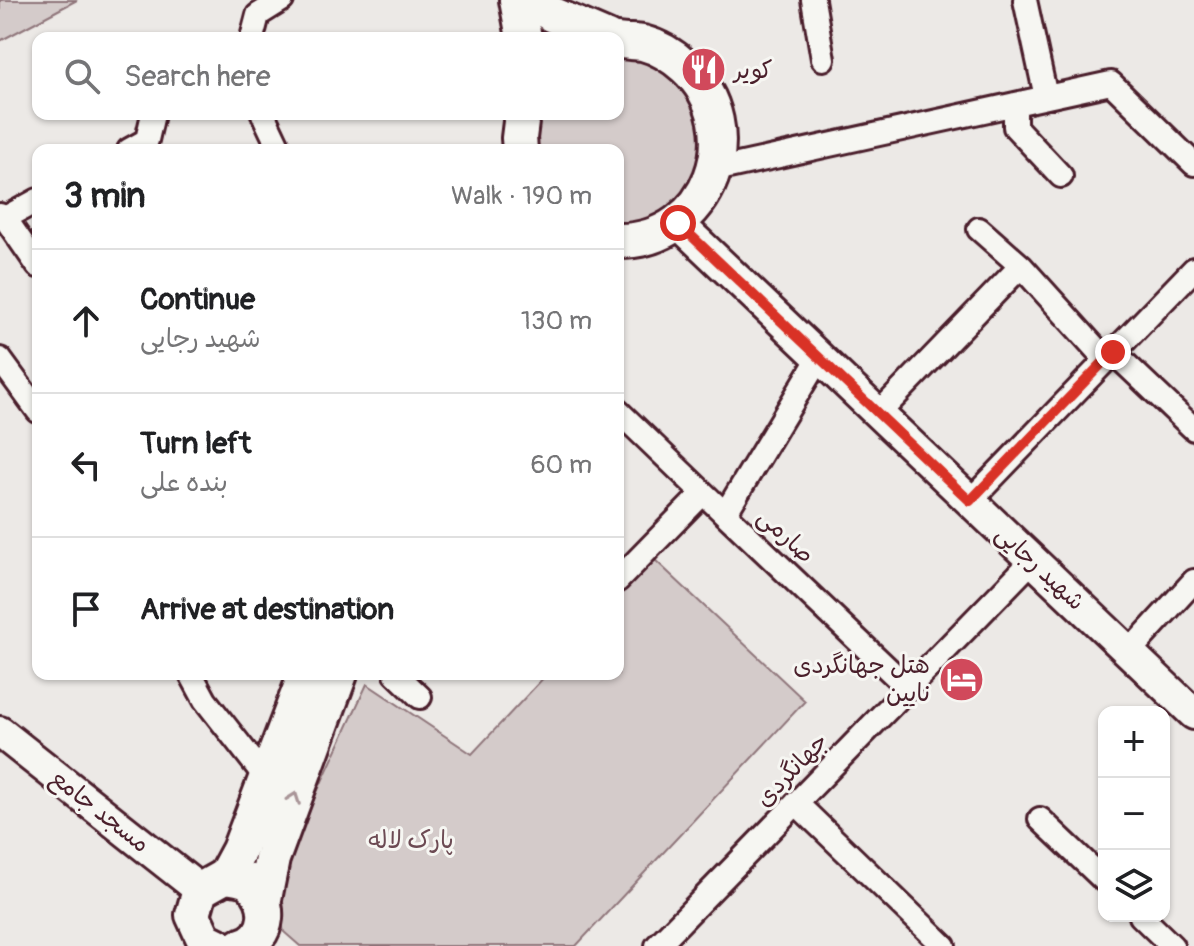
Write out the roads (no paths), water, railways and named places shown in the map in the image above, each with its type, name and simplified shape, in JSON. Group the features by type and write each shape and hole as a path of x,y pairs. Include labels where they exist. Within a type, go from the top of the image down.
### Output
{"main road":[{"path":"517,0 523,32"},
{"path":"534,0 551,14 593,32"},
{"path":"624,41 644,43 674,57 698,79 713,107 719,139 715,170 701,199 678,223 655,235 624,240"},
{"path":"520,144 521,120"},
{"name":"شهید رجایی","path":"678,223 1194,714"},
{"path":"303,680 266,778 221,872 193,915 236,944 266,919 264,899 272,859 338,680"},
{"name":"مسجد جامع","path":"0,732 221,872"},
{"path":"221,872 252,861 272,859"},
{"path":"221,872 248,881 264,899"}],"street":[{"path":"254,32 258,15 282,0"},
{"path":"813,0 823,59"},
{"path":"1025,0 1046,97"},
{"path":"715,170 1111,83 1194,164"},
{"path":"1015,104 1015,127 1061,176"},
{"path":"145,144 151,120"},
{"path":"266,120 277,144"},
{"path":"32,203 2,217 32,258"},
{"path":"979,229 1021,266 1110,356 1194,429"},
{"path":"878,414 1021,266"},
{"path":"970,501 1194,269"},
{"name":"صارمی","path":"819,358 725,514 908,688"},
{"path":"0,359 32,403"},
{"path":"624,417 725,514"},
{"path":"624,574 703,493"},
{"name":"جهانگردی","path":"657,946 1032,561"},
{"path":"1129,652 1194,581"},
{"path":"194,680 205,700 266,778"},
{"path":"402,680 420,697"},
{"path":"796,803 944,946"},
{"path":"1040,819 1098,874"},
{"path":"1147,922 1172,946"}],"place":[{"name":"کویر","path":"703,70"},
{"name":"هتل جهانگردی نایین","path":"961,679"}],"park label":[{"name":"پارک لاله","path":"411,840"}]}
